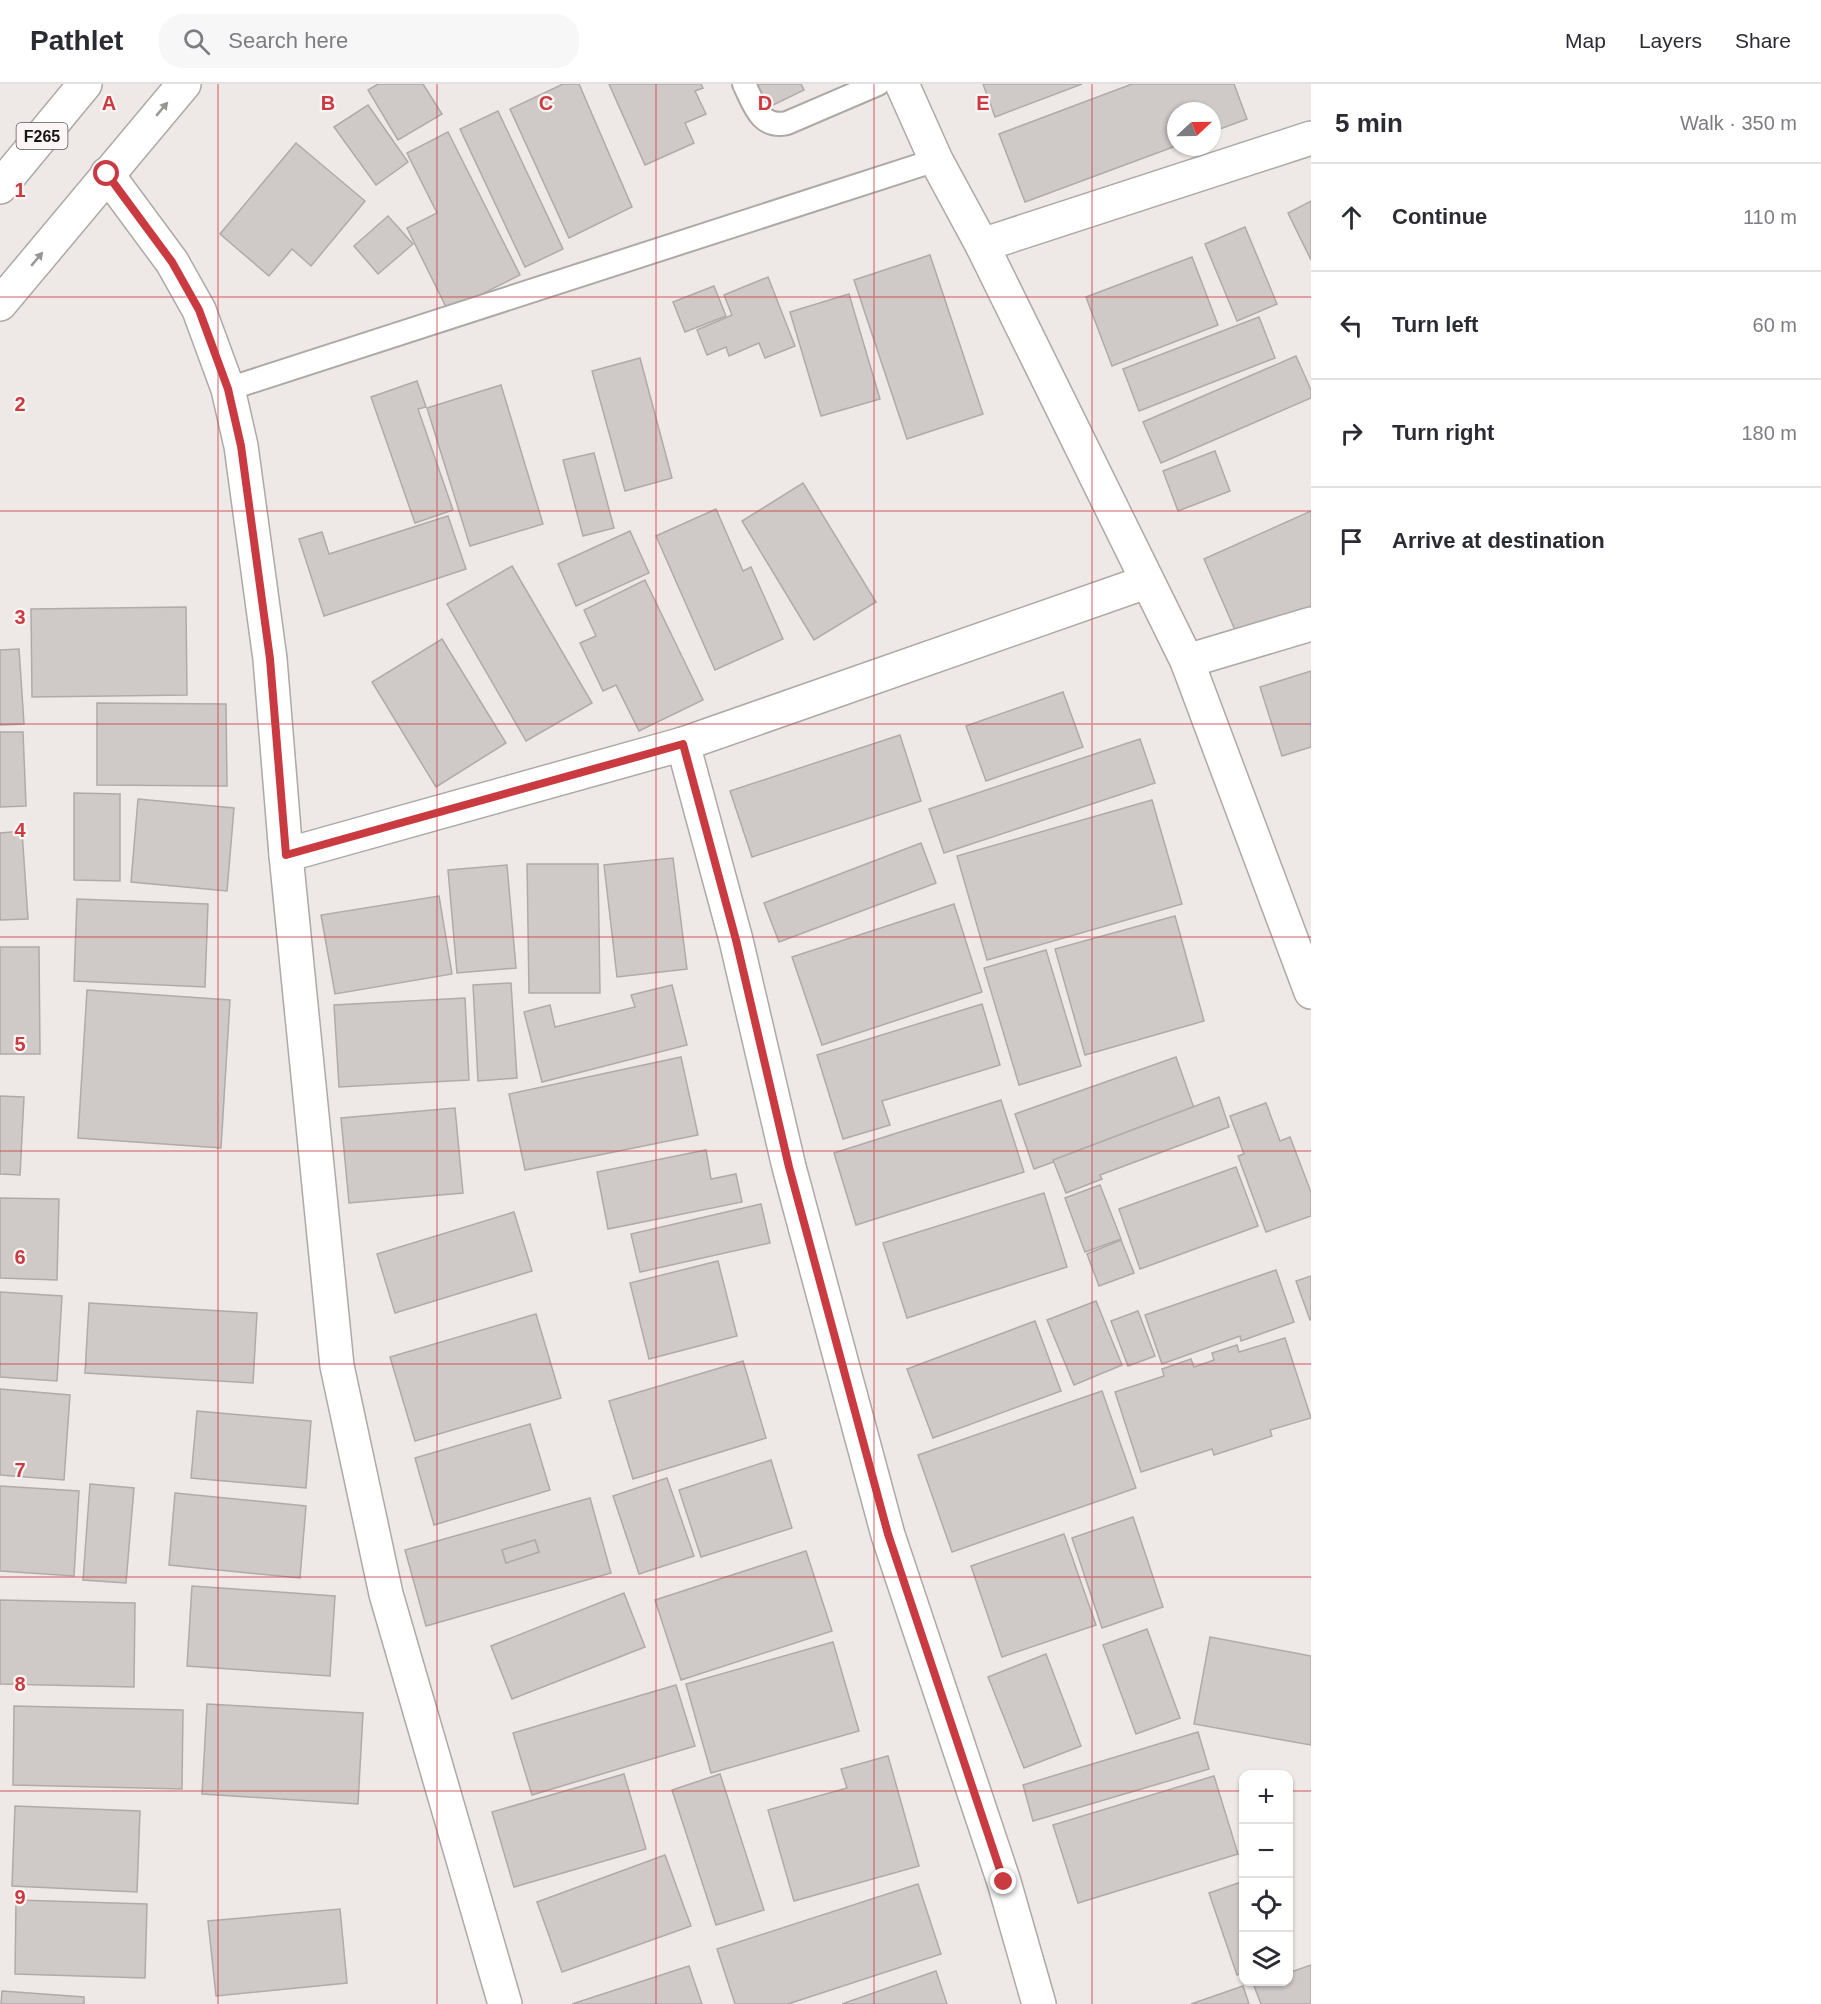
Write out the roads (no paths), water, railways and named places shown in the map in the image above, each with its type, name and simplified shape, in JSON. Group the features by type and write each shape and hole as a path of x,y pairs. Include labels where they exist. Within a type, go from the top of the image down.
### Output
{"main road":[{"name":"F265","path":"0,187 85,84"},
{"path":"0,304 184,84"},
{"path":"902,84 936,160 982,246 1187,661 1311,992"},
{"path":"982,246 1311,138"},
{"path":"107,174 172,262 199,310 228,389 241,446 270,659 286,855 337,1366 386,1594 505,2004"},
{"path":"286,855 683,744 1146,582"},
{"path":"1187,661 1311,624"},
{"path":"683,744 736,940 789,1167 888,1534 1004,1882 1039,2004"}],"lane":[{"path":"744,84 760,115 776,126 787,123 836,92 878,84"},
{"path":"228,389 936,160"}]}
